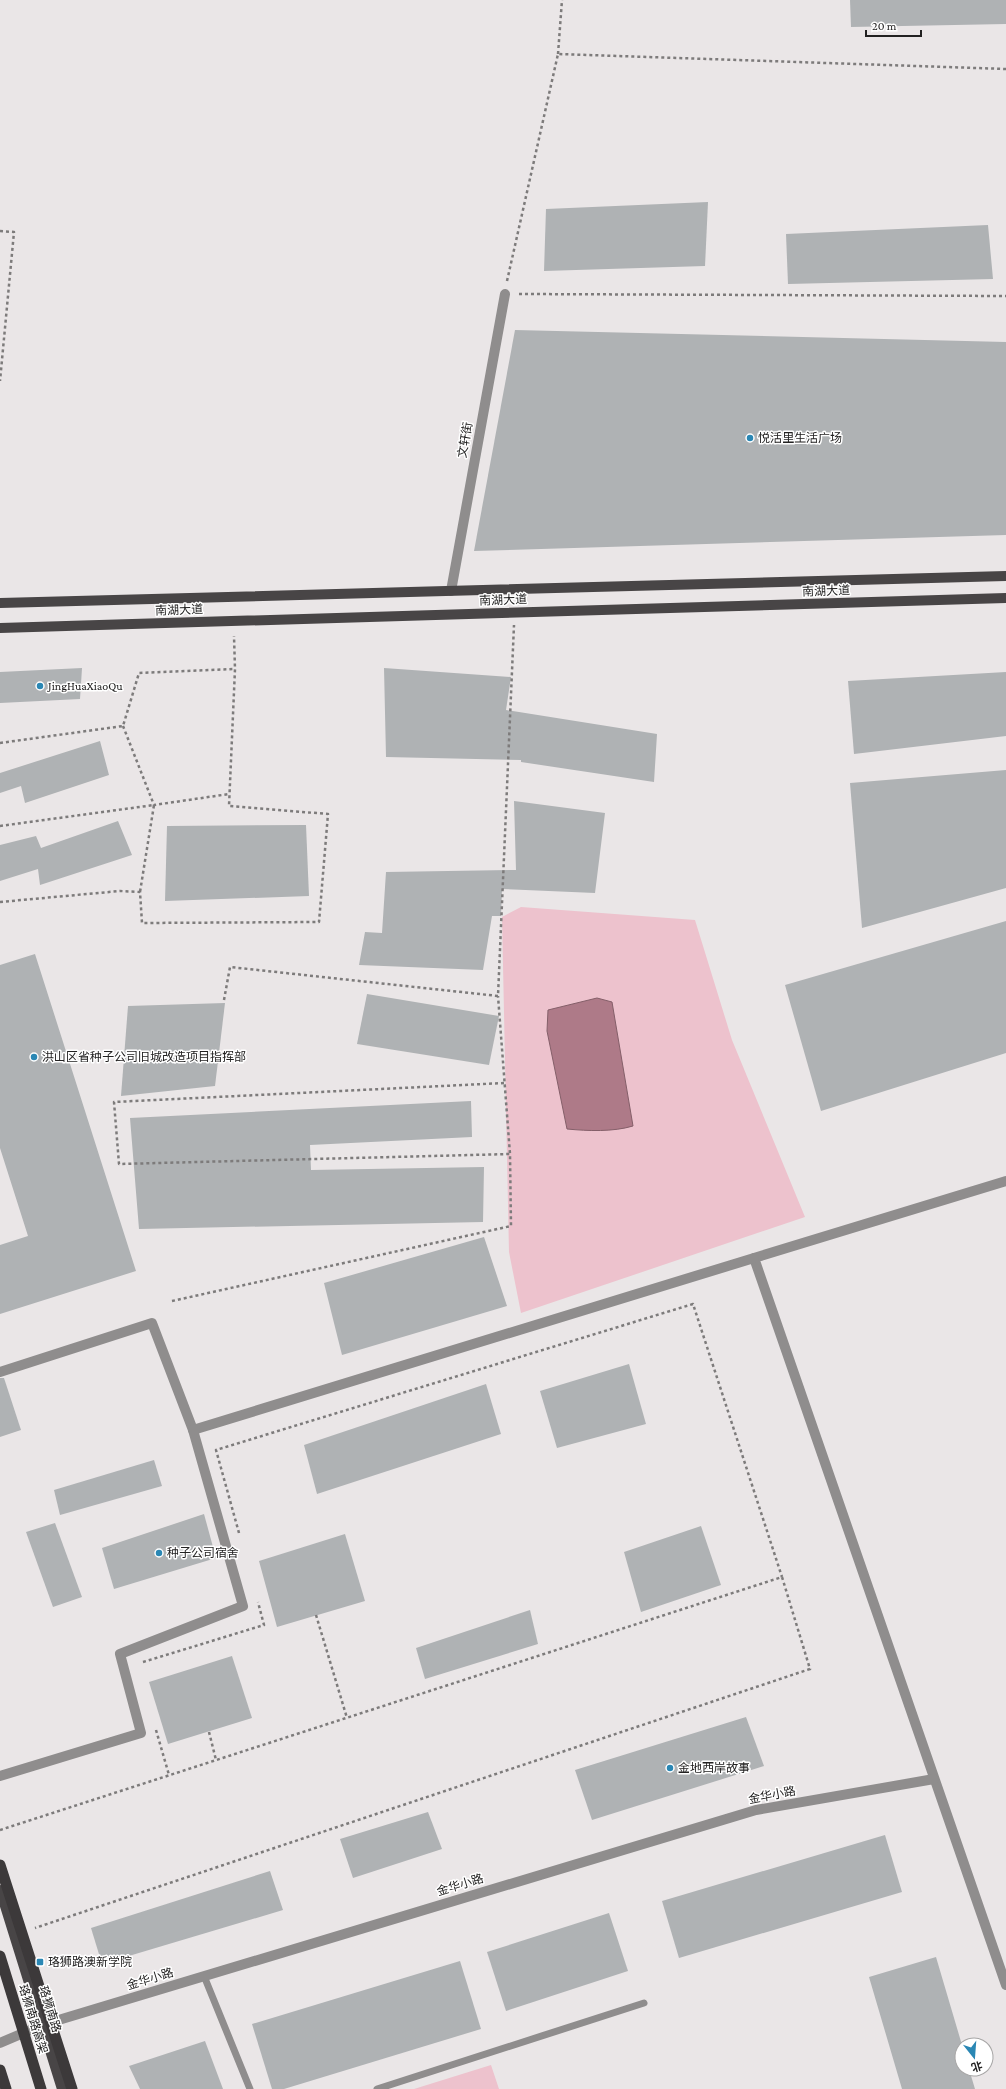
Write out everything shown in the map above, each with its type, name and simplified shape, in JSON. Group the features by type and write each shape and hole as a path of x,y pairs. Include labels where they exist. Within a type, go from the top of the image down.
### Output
{"highway":[{"path":"0,1865 72,2089"},
{"name":"珞狮南路高架","path":"0,1956 41,2089"},
{"path":"0,2070 6,2089"}],"main road":[{"name":"南湖大道","path":"0,603 1006,576"},
{"name":"南湖大道","path":"0,628 1006,598"},
{"name":"珞狮南路","path":"0,1890 62,2089"}],"street":[{"name":"文轩街","path":"451,591 505,294"},
{"path":"193,1430 1006,1181"},
{"path":"754,1258 1006,1985"},
{"path":"0,1372 152,1323 193,1430 243,1606 120,1654 141,1733 0,1776"},
{"name":"金华小路","path":"0,2043 42,2025 756,1810 934,1779"}],"lane":[{"path":"204,1976 250,2089"},
{"path":"378,2089 644,2003"}],"path":[{"path":"562,0 558,54 505,294 1006,296"},
{"path":"558,54 1006,69"},
{"path":"0,231 14,232 0,381"},
{"path":"172,1301 511,1226 510,1154 498,996 514,613"},
{"path":"234,621 235,669 229,806 328,814 319,922 142,923 140,892 154,805 123,726 139,673 235,669"},
{"path":"0,743 123,726"},
{"path":"0,826 229,794"},
{"path":"0,902 120,891 140,892"},
{"path":"224,1000 230,968 498,996"},
{"path":"504,1082 114,1102 119,1164 510,1154"},
{"path":"22,1933 810,1669 782,1577 693,1304 216,1450 241,1541"},
{"path":"0,1830 782,1577"},
{"path":"137,1664 264,1625 256,1594"},
{"path":"316,1615 348,1718"},
{"path":"154,1723 169,1775"},
{"path":"209,1732 216,1760"}],"shaded area":[{"path":"521,907 695,920 732,1040 805,1217 521,1313 509,1252 502,917"},
{"path":"597,998 612,1002 633,1126 600,1130 567,1129 547,1031 548,1010"},
{"path":"491,2065 499,2089 414,2089"}],"building":[{"path":"850,0 1006,0 1006,24 851,27"},
{"path":"708,202 705,266 544,271 546,209"},
{"path":"988,225 993,279 788,284 786,234"},
{"name":"悦活里生活广场","path":"515,330 1006,342 1006,535 474,551"},
{"name":"JingHuaXiaoQu","path":"82,668 80,699 0,703 0,672"},
{"path":"384,668 511,677 506,710 657,734 654,782 521,762 521,760 386,757"},
{"path":"1006,672 1006,736 854,754 848,681"},
{"path":"100,741 109,775 25,803 21,786 0,793 0,773"},
{"path":"1006,770 1006,888 862,928 850,783"},
{"path":"514,801 605,813 595,893 502,889 501,916 492,916 483,970 359,965 365,932 382,933 386,872 516,870"},
{"path":"118,821 132,855 40,885 38,869 0,881 0,845 36,836 41,848"},
{"path":"306,825 309,896 165,901 167,826"},
{"path":"1006,921 1006,1053 821,1111 785,985"},
{"name":"洪山区省种子公司旧城改造项目指挥部","path":"35,954 136,1271 0,1314 0,1245 28,1236 0,1148 0,965"},
{"path":"367,994 499,1016 489,1065 357,1044"},
{"path":"225,1003 215,1086 121,1096 128,1006"},
{"path":"471,1101 472,1137 310,1145 311,1170 484,1167 483,1222 139,1229 130,1118"},
{"path":"484,1237 507,1306 342,1355 324,1283"},
{"path":"629,1364 646,1424 557,1448 540,1391"},
{"path":"0,1378 4,1378 21,1430 0,1437"},
{"path":"486,1384 501,1434 317,1494 304,1445"},
{"path":"154,1460 162,1486 60,1515 54,1490"},
{"name":"种子公司宿舍","path":"204,1514 216,1558 114,1589 102,1548"},
{"path":"55,1523 82,1597 53,1607 26,1532"},
{"path":"701,1526 721,1585 641,1612 624,1552"},
{"path":"345,1534 365,1601 277,1627 259,1561"},
{"path":"530,1610 538,1644 425,1679 416,1648"},
{"path":"232,1656 252,1718 168,1744 149,1682"},
{"name":"金地西岸故事","path":"746,1717 764,1766 592,1820 575,1770"},
{"path":"428,1812 442,1849 353,1878 340,1839"},
{"path":"885,1835 902,1892 679,1958 662,1901"},
{"path":"270,1871 283,1910 102,1964 91,1928"},
{"path":"609,1913 628,1971 506,2011 487,1952"},
{"path":"936,1957 960,2037 954,2037 954,2077 971,2077 975,2089 902,2089 869,1977"},
{"path":"460,1961 481,2029 284,2089 272,2089 252,2024"},
{"path":"205,2041 223,2089 140,2089 129,2066"}],"place":[{"name":"悦活里生活广场","path":"750,438"},
{"name":"JingHuaXiaoQu","path":"40,686"},
{"name":"洪山区省种子公司旧城改造项目指挥部","path":"34,1057"},
{"name":"种子公司宿舍","path":"159,1553"},
{"name":"金地西岸故事","path":"670,1768"},
{"name":"珞狮路澳新学院","path":"40,1962"}]}
